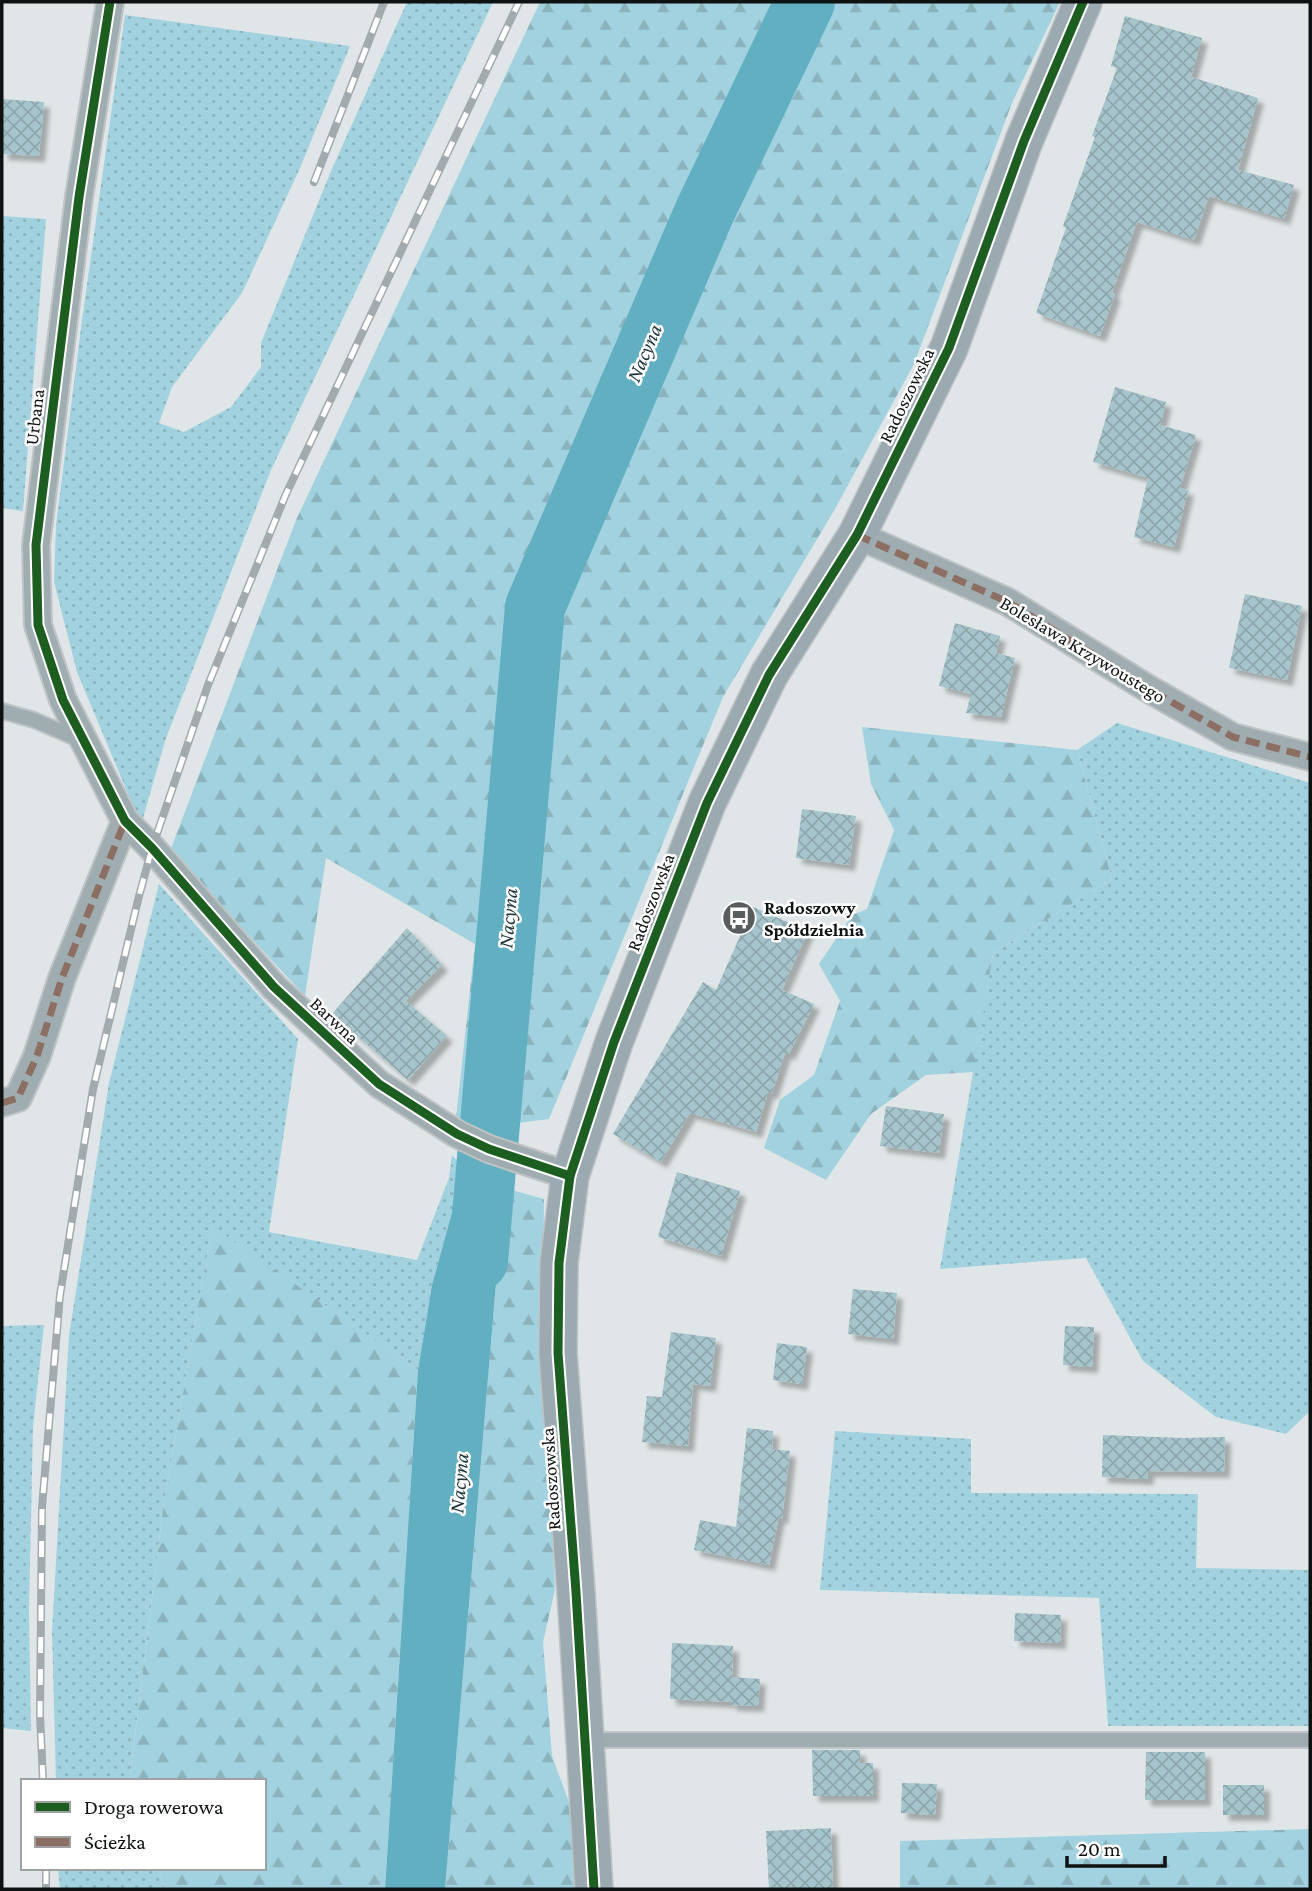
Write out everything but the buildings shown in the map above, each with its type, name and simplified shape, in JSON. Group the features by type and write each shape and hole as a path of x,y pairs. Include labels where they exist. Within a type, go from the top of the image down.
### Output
{"street":[{"name":"Urbana","path":"110,2 79,197 36,545 38,625 63,700 125,821"},
{"name":"Radoszowska","path":"594,1889 576,1579 558,1353 559,1263 570,1176 614,1042 707,803 769,675 857,535 949,348 1024,141 1083,2"},
{"name":"Bolesława Krzywoustego","path":"857,535 1008,602 1147,688 1233,737 1310,757"},
{"name":"Barwna","path":"125,821 274,987 379,1084 457,1134 489,1149 570,1176"},
{"path":"2,1103 18,1098 37,1056 62,978 125,821"}],"lane":[{"path":"2,711 34,720 84,741"},
{"path":"584,1740 1310,1740"}],"green space":[{"path":"407,2 493,2 271,470 166,738 141,825 77,672 54,582 56,525 125,15 350,46 300,168 242,293 172,387 159,423 184,432 231,407 261,367 261,343 331,171"},
{"path":"540,2 794,2 691,215 526,602 483,1118 456,1118 475,944 326,858 305,996 170,851 296,520"},
{"path":"817,2 1060,2 1012,103 914,364 835,509 723,697 549,1119 501,1125 548,611 711,220"},
{"path":"2,216 46,219 23,511 2,508"},
{"path":"1117,723 1310,783 1310,1411 1286,1434 1216,1417 1143,1361 1086,1258 940,1269 993,953 1112,879 1077,750"},
{"path":"862,727 1077,750 1112,879 993,953 974,1072 926,1075 871,1114 826,1180 764,1148 780,1100 814,1075 840,1001 819,964 852,915 867,909 894,830 871,784"},
{"path":"159,884 298,1039 269,1232 417,1260 449,1178 452,1155 464,1169 432,1285 418,1370 212,1227 163,1509 131,1779 56,1779 52,1631 69,1335 109,1083"},
{"path":"504,1188 544,1199 543,1358 555,1590 543,1642 552,1756 574,1816 579,1889 445,1889"},
{"path":"212,1226 418,1370 385,1889 165,1889 160,1870 266,1870 266,1779 131,1779 163,1509"},
{"path":"44,1325 33,1427 29,1610 31,1731 2,1728 2,1326"},
{"path":"835,1431 971,1439 971,1493 1198,1494 1196,1568 1310,1570 1310,1726 1108,1726 1099,1598 820,1590"},
{"path":"1310,1829 1310,1889 900,1889 900,1841"},
{"path":"58,1870 160,1870 165,1889 60,1889"}],"water":[{"path":"464,1169 504,1188 445,1889 385,1889 418,1370 432,1285"}],"waterway":[{"name":"Nacyna","path":"478,1261 535,607 704,213 805,2"}],"railway":[{"path":"314,182 384,2"},
{"path":"43,1779 40,1715 42,1507 60,1295 93,1089 138,900 152,848 208,685 286,494 519,2"},
{"path":"46,1870 46,1889"}],"marked path":[{"path":"857,535 1008,602 1147,688 1233,737 1310,757"},
{"path":"2,1103 18,1098 37,1056 62,978 125,821"}],"cycle path":[{"path":"110,2 79,197 36,545 38,625 63,700 125,821 274,987 379,1084 457,1134 489,1149 570,1176"},
{"path":"594,1889 558,1353 559,1263 570,1176 614,1042 707,803 769,675 857,535 949,348 1024,141 1083,2"}],"place":[{"name":"Radoszowy Spółdzielnia","path":"739,918"}]}
